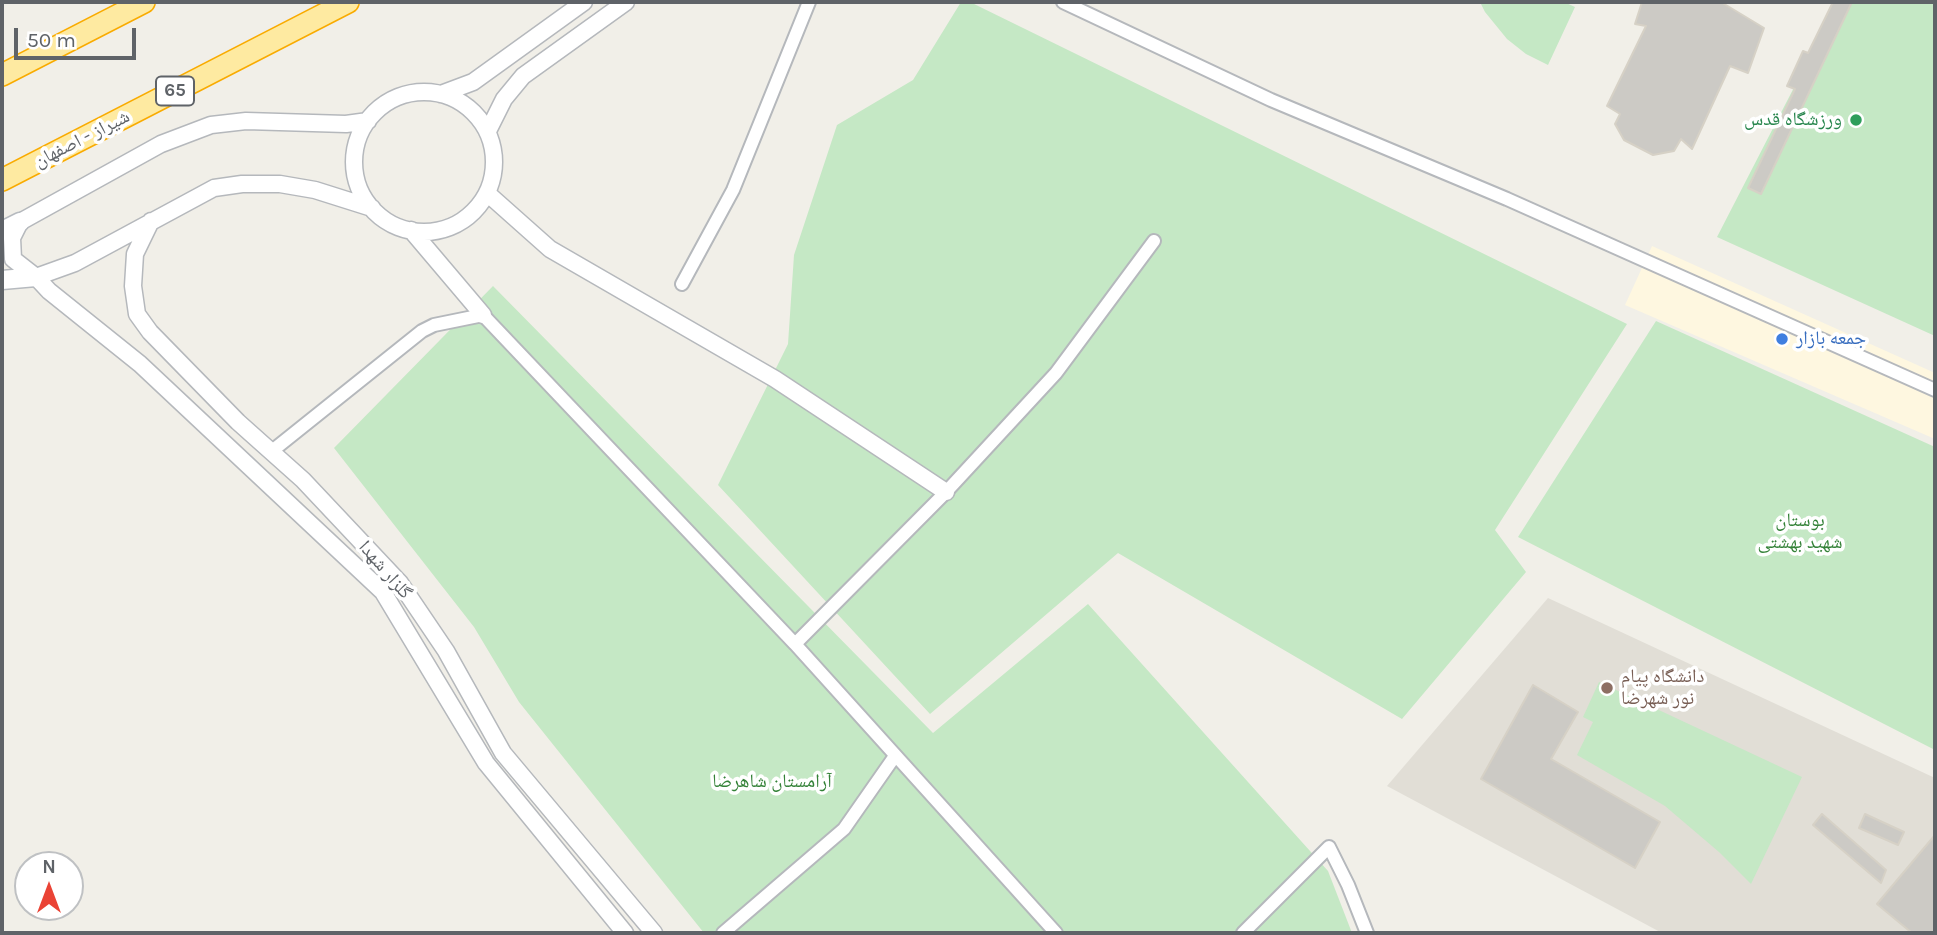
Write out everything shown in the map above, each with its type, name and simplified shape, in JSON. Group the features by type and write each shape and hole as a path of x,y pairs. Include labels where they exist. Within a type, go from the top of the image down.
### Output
{"highway":[{"path":"2,75 144,2"},
{"name":"شیراز - اصفهان","path":"2,180 348,2"}],"main road":[{"path":"2,231 20,222"},
{"path":"2,280 36,277"}],"street":[{"path":"442,94 473,82 584,2"},
{"path":"488,131 504,99 523,76 626,2"},
{"path":"682,284 733,190 809,2"},
{"path":"1063,2 1271,100 1507,199 1935,390"},
{"path":"36,277 75,263 214,188 242,184 280,184 315,190 372,208 396,226 411,230 435,231 460,222 480,205 487,193 494,167 494,153 488,131 467,106 442,94 428,92 400,96 377,110 360,132 354,159 359,186 372,208"},
{"path":"20,222 161,144 211,125 246,121 346,124 368,121"},
{"path":"487,193 550,248 775,379 946,492"},
{"name":"گلزار شهدا","path":"151,221 135,254 133,286 137,314 159,341 239,422 303,480 400,583 446,652 503,753 654,933"},
{"name":"گلزار شهدا","path":"20,222 12,238 13,259 140,364 383,592 486,763 625,933"},
{"path":"411,230 483,315 795,644 1056,933"},
{"path":"795,644 946,492 1056,373 1154,241"},
{"path":"272,451 422,331 457,319 483,315"},
{"path":"723,933 844,829 895,756"},
{"path":"531,821 550,809"},
{"path":"1243,933 1329,847 1367,933"}],"shaded area":[{"name":"جمعه بازار","path":"1652,246 1935,373 1935,439 1625,305"},
{"name":"دانشگاه پیام نور شهرضا","path":"1548,598 1935,778 1935,933 1662,933 1387,786"}],"green space":[{"path":"961,2 970,2 1627,324 1495,530 1526,572 1402,719 1118,553 930,714 718,485 788,344 794,255 837,125 913,80"},
{"path":"1480,2 1564,2 1575,7 1548,65 1526,54 1507,39"},
{"name":"ورزشگاه قدس","path":"1838,2 1935,2 1935,336 1717,237"},
{"name":"آرامستان شاهرضا","path":"493,286 933,733 1088,604 1328,871 1352,933 704,933 519,702 474,627 334,448"},
{"name":"بوستان شهید بهشتی","path":"1656,321 1935,447 1935,750 1518,537"},
{"path":"1599,682 1802,777 1751,884 1719,852 1665,806 1577,755 1593,722 1583,717"}],"building":[{"path":"1642,2 1721,2 1764,28 1748,73 1730,66 1692,149 1681,139 1674,151 1653,155 1624,140 1615,124 1620,114 1607,106 1646,26 1635,24"},
{"path":"1833,2 1852,2 1761,194 1748,188 1795,89 1787,86 1803,51 1808,53"},
{"path":"1533,685 1578,712 1551,759 1660,822 1635,868 1481,779"},
{"path":"1822,814 1886,870 1881,883 1813,825"},
{"path":"1865,814 1904,832 1898,845 1859,828"},
{"path":"1935,835 1935,933 1912,933 1877,904"}],"place":[{"name":"ورزشگاه قدس","path":"1856,120"},
{"name":"جمعه بازار","path":"1782,339"},
{"name":"دانشگاه پیام نور شهرضا","path":"1607,688"}]}
